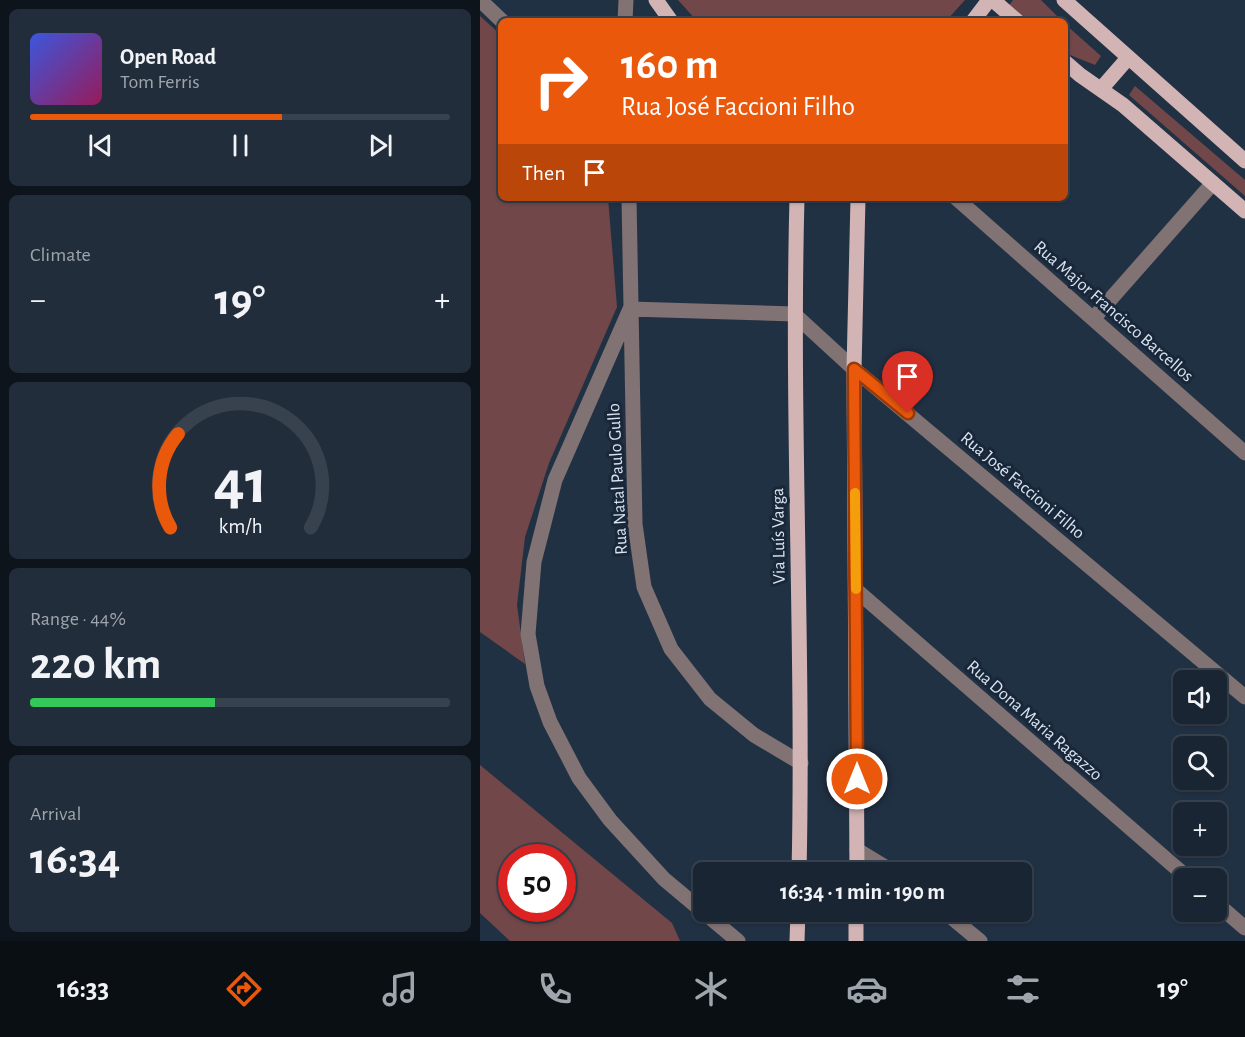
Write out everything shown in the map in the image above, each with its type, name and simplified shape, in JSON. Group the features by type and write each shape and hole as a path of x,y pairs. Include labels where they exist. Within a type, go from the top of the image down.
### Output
{"main road":[{"path":"656,0 669,18"},
{"path":"976,18 991,0 1013,18"},
{"path":"1065,0 1245,161"},
{"path":"1101,89 1128,58"},
{"path":"1068,65 1123,105 1245,211"},
{"path":"1068,70 1080,75"},
{"name":"Via Luís Varga","path":"797,201 794,314 801,763 799,862"},
{"path":"857,862 854,369 858,201"},
{"path":"797,941 798,922"},
{"path":"856,922 856,941"}],"street":[{"path":"480,0 499,18"},
{"path":"625,18 626,0"},
{"path":"1093,319 1213,183"},
{"name":"Rua Natal Paulo Gullo","path":"629,201 635,524 644,587 671,649 710,699 754,735 801,763"},
{"name":"Rua Major Francisco Barcellos","path":"960,201 1245,453"},
{"path":"738,941 664,879 610,820 579,778 550,722 537,686 528,634 534,562 555,480 630,309 794,314"},
{"name":"Rua José Faccioni Filho","path":"794,314 854,369 1245,698"},
{"name":"Rua Dona Maria Ragazzo","path":"856,590 1176,868"},
{"path":"857,850 877,862"},
{"path":"1227,912 1245,928"},
{"path":"957,922 980,941"}],"shaded area":[{"path":"678,0 965,0 949,18 694,18"},
{"path":"1013,0 1041,0 1059,18 1000,18"},
{"path":"480,16 498,32 498,201 608,201 617,307 549,463 525,537 517,605 525,664 480,632"},
{"path":"1068,27 1101,56 1095,65 1068,54"},
{"path":"1135,86 1245,180 1245,196 1129,95"},
{"path":"480,765 576,844 672,923 680,941 510,941 480,913"}],"slow traffic":[{"path":"855,493 856,589"}],"route":[{"path":"857,779 854,369 908,413"}]}
